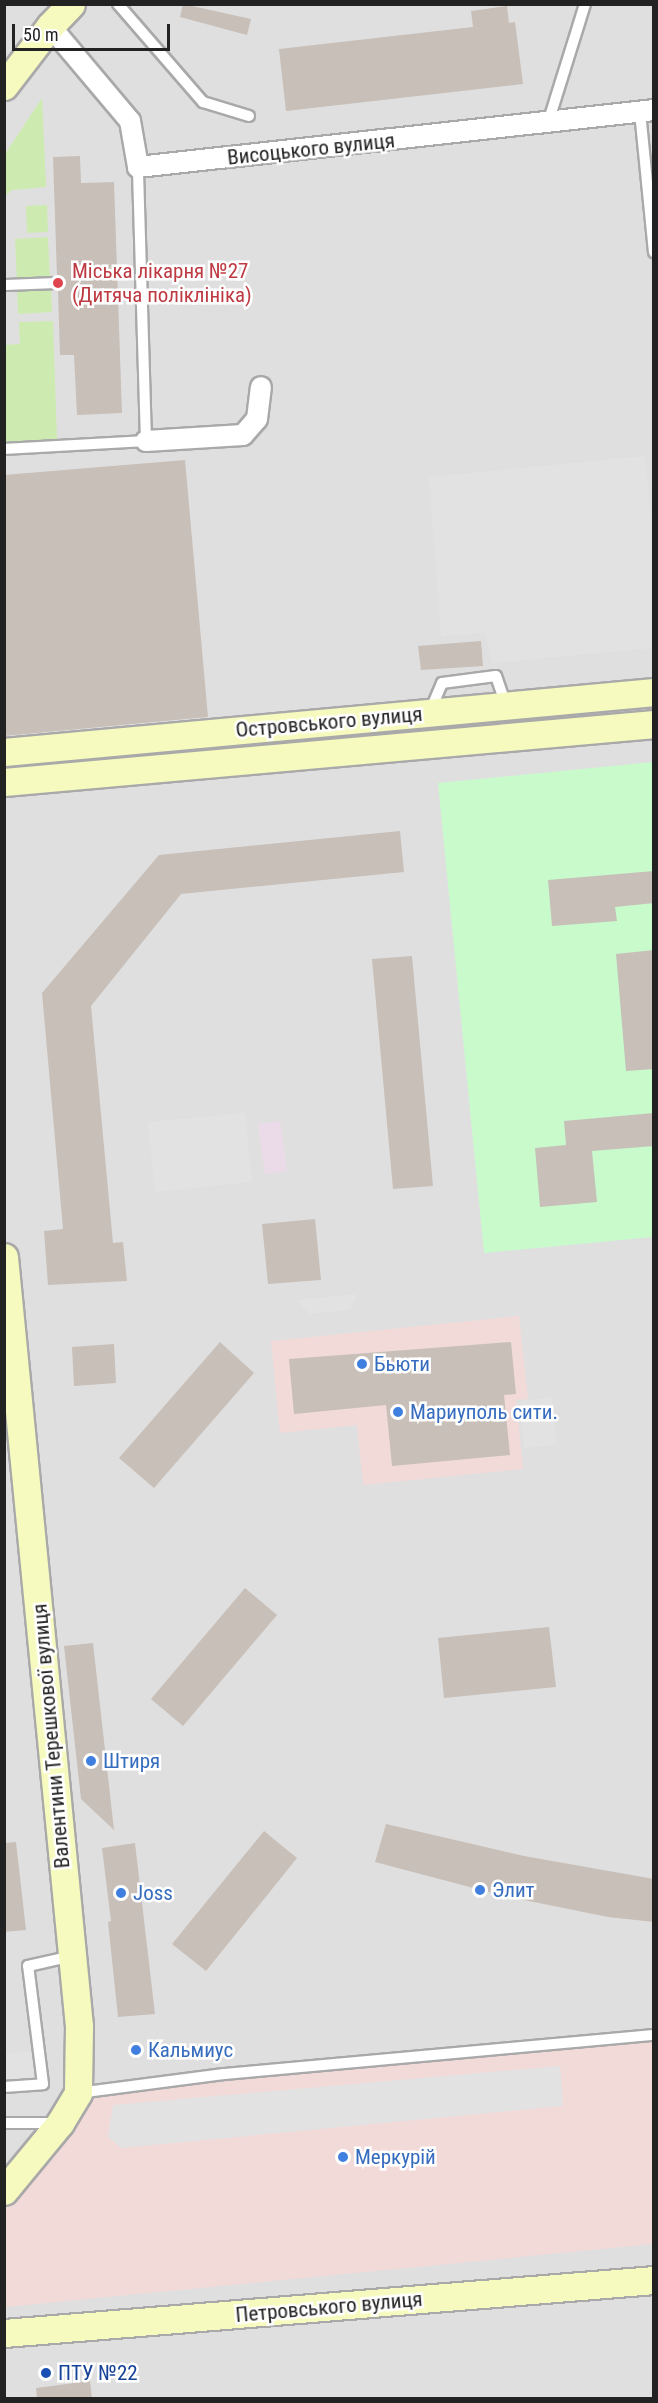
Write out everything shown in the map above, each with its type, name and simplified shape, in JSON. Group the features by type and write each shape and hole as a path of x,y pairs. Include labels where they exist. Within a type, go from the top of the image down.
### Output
{"street":[{"path":"4,86 50,26 71,4"},
{"path":"50,26 130,121 138,167"},
{"name":"Висоцького вулиця","path":"138,167 548,124 647,111"},
{"path":"146,441 243,435 256,419 261,387"},
{"name":"Островського вулиця","path":"4,752 654,692"},
{"name":"Островського вулиця","path":"4,782 654,724"},
{"name":"Валентини Терешкової вулиця","path":"4,1257 79,2026 78,2093"},
{"path":"4,2191 60,2123 78,2093"},
{"name":"Петровського вулиця","path":"4,2333 654,2280"}],"lane":[{"path":"118,4 203,102 249,116"},
{"path":"548,124 585,4"},
{"path":"647,111 654,252"},
{"path":"4,449 146,441 138,167"},
{"path":"4,285 58,283"},
{"path":"4,2087 43,2084 28,1966 72,1956"},
{"path":"78,2093 224,2074 654,2036"},
{"path":"4,2123 60,2123"}],"shaded area":[{"path":"5,5 653,5 653,2398 5,2398"},
{"path":"645,456 654,548 653,648 492,663 485,633 441,636 429,477"},
{"path":"245,1113 252,1182 155,1192 148,1122"},
{"path":"280,1121 287,1171 265,1174 258,1124"},
{"path":"357,1294 350,1310 309,1314 297,1300"},
{"name":"Мариуполь сити.","path":"519,1316 528,1399 516,1400 523,1469 363,1485 357,1425 280,1433 271,1341"},
{"path":"552,1397 557,1445 524,1448 519,1401"},
{"name":"Меркурій","path":"653,2035 653,2244 5,2307 5,2191 78,2093"},
{"path":"45,2050 49,2091 5,2095 5,2054"},
{"path":"560,2066 563,2106 121,2148 108,2137 113,2105"}],"green space":[{"path":"42,98 46,187 12,190 5,196 5,154"},
{"path":"47,205 48,232 27,233 26,206"},
{"path":"48,237 50,280 17,282 15,239"},
{"path":"51,289 52,312 18,314 17,290"},
{"path":"53,321 57,439 5,442 5,345 20,344 19,322"},
{"path":"653,762 653,1237 484,1253 438,783"}],"building":[{"path":"183,4 251,19 247,35 180,17"},
{"path":"507,6 509,23 515,22 523,84 286,111 279,49 473,27 471,11"},
{"path":"80,156 81,183 114,182 122,413 77,415 74,355 60,355 58,291 65,283 64,279 57,276 53,157"},
{"path":"185,460 208,717 4,736 4,475"},
{"path":"481,641 483,666 421,670 418,646"},
{"path":"400,831 404,872 181,894 91,1006 113,1243 123,1242 127,1281 48,1285 44,1231 63,1229 42,993 159,855"},
{"path":"654,871 654,903 615,907 617,921 552,926 548,880"},
{"path":"654,950 654,1069 626,1071 616,954"},
{"path":"412,956 433,1186 393,1189 372,959"},
{"path":"654,1113 654,1146 592,1151 597,1202 540,1207 535,1148 566,1145 564,1121"},
{"path":"315,1219 321,1280 268,1284 262,1224"},
{"path":"220,1342 254,1373 154,1488 119,1458"},
{"path":"511,1342 516,1394 504,1395 510,1455 392,1466 386,1405 294,1414 289,1359"},
{"path":"114,1344 116,1383 74,1386 72,1347"},
{"path":"245,1588 277,1615 183,1726 151,1699"},
{"path":"549,1627 556,1687 444,1698 438,1638"},
{"path":"93,1643 114,1830 81,1799 64,1646"},
{"path":"386,1824 524,1856 654,1879 654,1922 608,1917 500,1895 375,1862"},
{"path":"264,1831 297,1858 206,1971 172,1944"},
{"path":"16,1842 26,1930 4,1932 4,1843"},
{"path":"135,1843 155,2014 118,2017 108,1922 111,1921 102,1848"},
{"path":"90,2381 92,2398 37,2398 36,2388"}],"place":[{"name":"Міська лікарня №27 (Дитяча поліклініка)","path":"58,283"},
{"name":"Бьюти","path":"362,1364"},
{"name":"Мариуполь сити.","path":"398,1412"},
{"name":"Штиря","path":"91,1761"},
{"name":"Элит","path":"480,1890"},
{"name":"Joss","path":"121,1893"},
{"name":"Кальмиус","path":"136,2050"},
{"name":"Меркурій","path":"343,2157"},
{"name":"ПТУ №22","path":"46,2373"}]}
